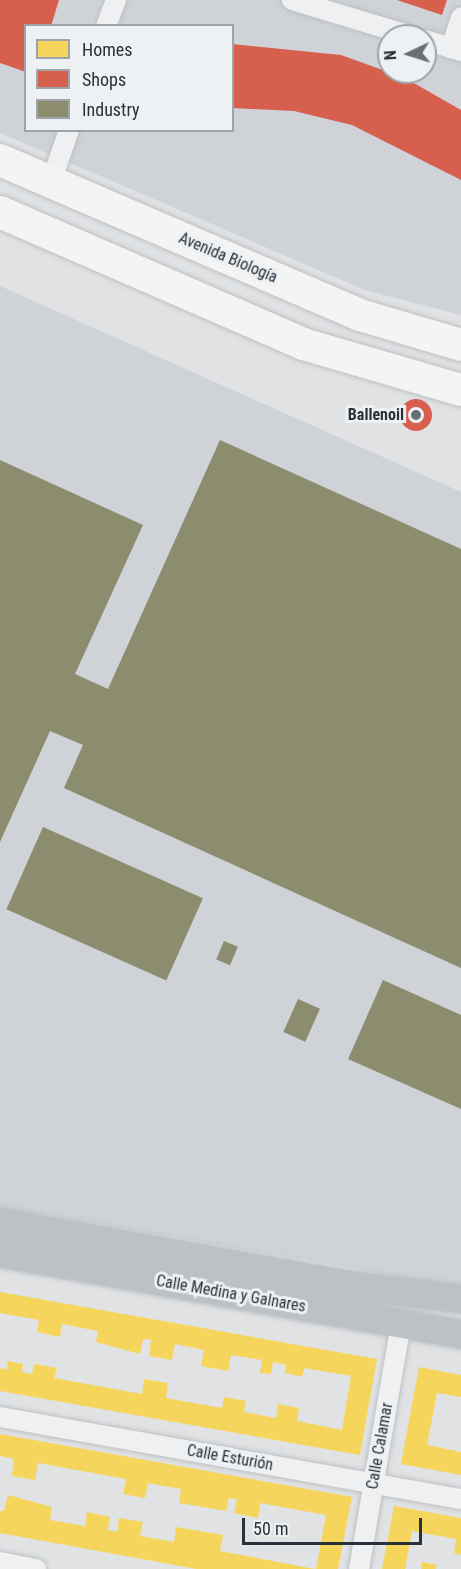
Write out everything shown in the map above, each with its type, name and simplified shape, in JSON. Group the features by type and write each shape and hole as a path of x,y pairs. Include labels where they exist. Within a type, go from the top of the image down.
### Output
{"main road":[{"name":"Avenida Biología","path":"0,160 360,315 461,345"},
{"path":"0,212 303,344 461,390"},
{"name":"Calle Medina y Galnares","path":"0,1222 340,1284 461,1299"},
{"name":"Calle Medina y Galnares","path":"0,1253 461,1334"}],"street":[{"path":"107,24 116,0"},
{"path":"292,0 377,26"},
{"path":"437,44 456,50 461,18"},
{"path":"51,182 68,132"},
{"name":"Calle Calamar","path":"359,1569 401,1323"},
{"name":"Calle Esturión","path":"0,1417 461,1499"},
{"path":"0,1562 36,1569"}],"shaded area":[{"path":"0,0 461,0 461,315 365,290 0,133"},
{"path":"0,286 461,492 461,1287 0,1207"}],"building: Homes":[{"path":"0,1292 377,1359 360,1455 0,1391 0,1368 7,1370 8,1361 23,1364 22,1372 32,1374 34,1364 57,1368 54,1378 142,1394 144,1379 168,1383 166,1398 222,1408 224,1397 246,1401 244,1412 276,1418 278,1404 299,1408 297,1421 342,1430 351,1376 304,1368 302,1377 285,1373 286,1365 273,1362 271,1374 260,1373 262,1360 231,1355 228,1371 201,1366 204,1350 175,1344 172,1360 149,1356 151,1340 143,1339 140,1354 96,1342 98,1331 62,1324 60,1337 37,1332 39,1320 0,1313"},
{"path":"419,1367 461,1375 461,1397 437,1393 427,1445 461,1452 461,1475 401,1464"},
{"path":"0,1434 352,1497 338,1569 316,1569 326,1515 260,1503 258,1518 234,1513 237,1499 229,1498 226,1511 179,1503 181,1489 148,1483 145,1498 123,1494 126,1479 38,1463 35,1480 12,1476 14,1459 0,1456"},
{"path":"8,1495 52,1507 50,1520 85,1526 87,1512 110,1517 108,1530 117,1532 119,1518 143,1522 140,1536 174,1542 176,1527 223,1535 220,1551 315,1569 196,1569 0,1533 0,1511 4,1511"},
{"path":"394,1506 461,1518 461,1555 454,1553 456,1539 412,1531 405,1569 382,1569"},
{"path":"422,1562 437,1565 436,1569 421,1569"}],"building: Shops":[{"path":"0,0 59,0 52,24 24,24 24,71 0,63"},
{"path":"397,0 447,0 442,15"},
{"path":"234,44 341,55 377,68 377,84 416,84 461,110 461,180 352,125 294,111 234,108"},
{"name":"Ballenoil","path":"416,399 427,404 432,415 427,426 416,431 405,426 400,415 405,404"}],"building: Industry":[{"path":"220,440 461,549 461,968 64,788 83,745 50,731 0,842 0,460 143,525 75,674 108,689"},
{"path":"43,827 203,898 166,980 6,909"},
{"path":"224,941 238,947 230,965 216,959"},
{"path":"383,980 461,1015 461,1109 348,1059"},
{"path":"298,999 320,1009 305,1042 283,1032"}],"place":[{"name":"Ballenoil","path":"416,415"}]}
